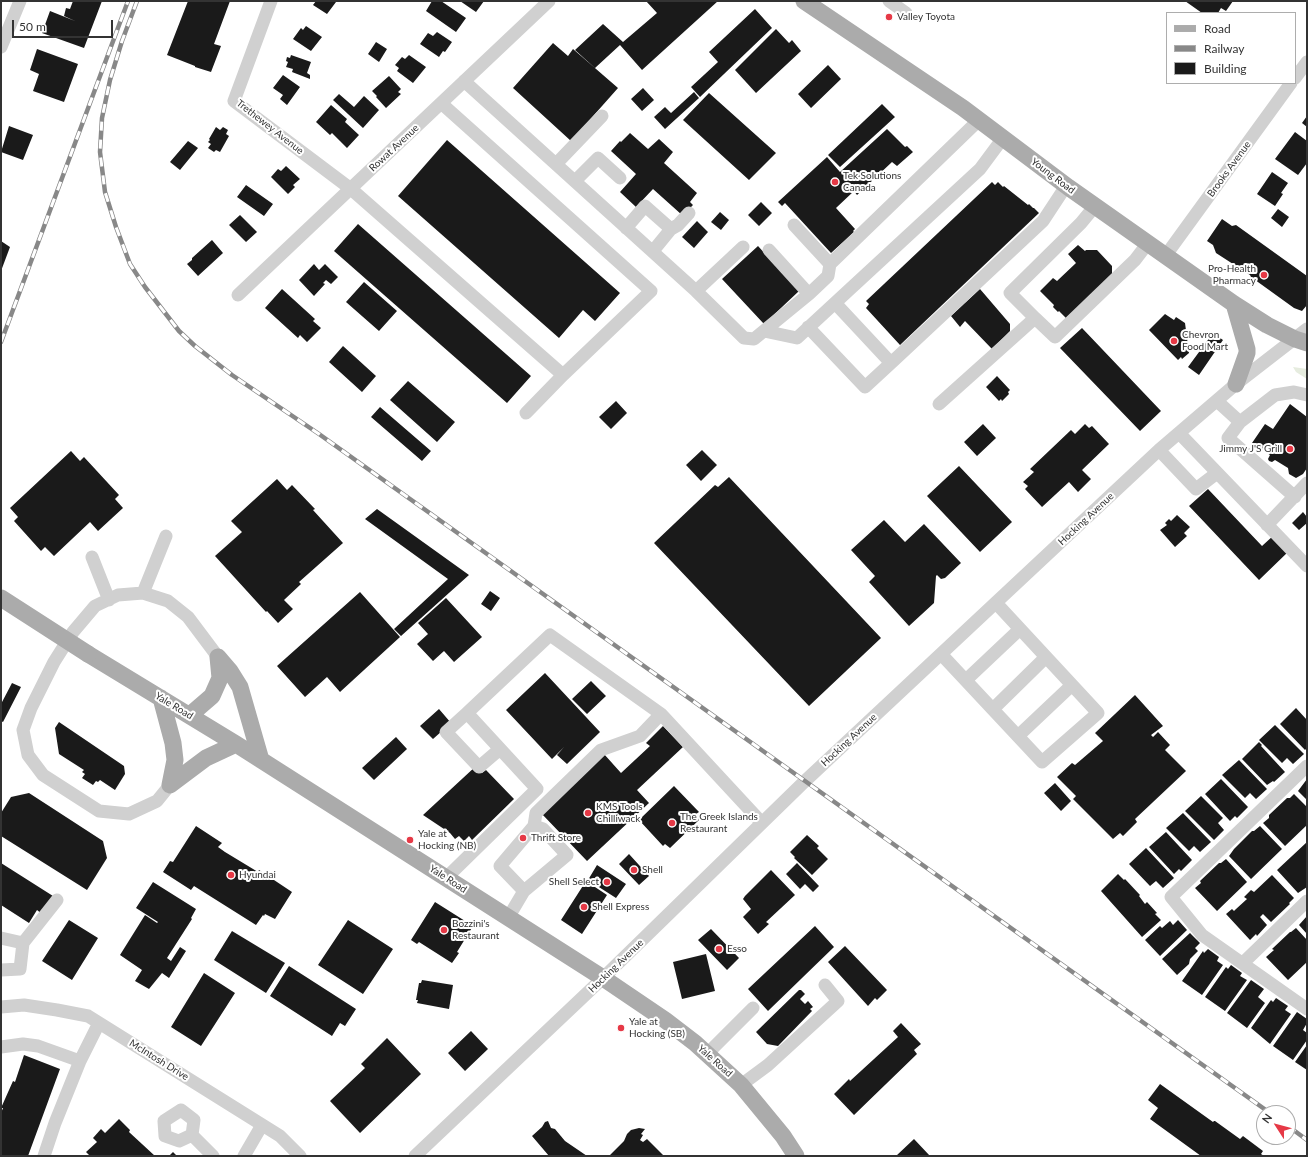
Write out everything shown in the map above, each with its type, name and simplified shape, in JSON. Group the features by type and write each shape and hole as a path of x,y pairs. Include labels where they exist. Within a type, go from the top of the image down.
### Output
{"main road":[{"name":"Young Road","path":"804,1 897,62 979,120 1066,186 1234,304 1267,325 1303,337"},
{"path":"1234,304 1247,348 1247,353 1236,384"},
{"name":"Yale Road","path":"1,598 88,654 236,744 603,978 665,1020 707,1054 741,1085 783,1136 796,1156"},
{"path":"190,715 212,696 220,678 218,657"},
{"path":"218,657 240,686 261,760"},
{"path":"161,698 173,743 175,760 170,785"},
{"path":"170,785 206,758 236,744"}],"street":[{"name":"Trethewey Avenue","path":"271,1 234,101 351,189"},
{"name":"Rowat Avenue","path":"238,295 549,1"},
{"path":"889,1 906,13"},
{"path":"1,47 16,2"},
{"path":"1296,77 1307,62"},
{"path":"464,81 653,251 744,338 754,339 809,294 828,276 830,264 979,120"},
{"name":"Brooks Avenue","path":"1166,255 1291,84"},
{"path":"441,103 651,291 526,413"},
{"path":"556,164 602,116"},
{"path":"764,331 797,338 980,169 1003,138"},
{"path":"575,181 598,158 620,178"},
{"path":"808,327 865,387 1043,221 1066,186"},
{"path":"351,189 563,376"},
{"path":"626,228 645,206 671,230"},
{"path":"1095,206 1081,223 1010,293 1055,337 1135,260 1148,243"},
{"path":"653,251 671,230 689,213"},
{"path":"794,224 830,264"},
{"path":"696,291 743,247"},
{"path":"769,250 809,294"},
{"path":"835,303 891,363"},
{"path":"939,404 1035,318"},
{"name":"Hocking Avenue","path":"415,1156 603,978 762,823 1160,450 1236,384 1303,337"},
{"path":"1295,497 1228,438 1240,422 1275,395 1294,392 1305,397"},
{"path":"1217,401 1240,422"},
{"path":"1179,433 1307,566"},
{"path":"1160,450 1196,489 1217,473"},
{"path":"1268,525 1307,484"},
{"path":"143,593 166,536"},
{"path":"92,557 109,600"},
{"path":"170,785 157,801 129,814 99,811 43,774 28,755 23,730 31,708 54,662 73,632 95,606 118,596 143,593 168,601 188,617 218,657"},
{"path":"941,654 1042,762 1098,713 996,603"},
{"path":"966,680 1020,629"},
{"path":"500,749 479,767 446,732 550,635 661,714 762,823"},
{"path":"993,709 1046,657"},
{"path":"1018,736 1072,685"},
{"path":"446,878 537,789 467,713"},
{"path":"524,891 500,866 534,826 536,813 601,750 640,736 661,714"},
{"path":"1307,766 1171,898 1202,935 1244,963 1307,1009"},
{"path":"508,918 524,891 567,855 543,829 534,826"},
{"path":"1,970 20,969 23,943 57,900"},
{"path":"1244,963 1307,901"},
{"path":"1,938 23,943"},
{"path":"741,1085 768,1065 838,1000 825,985"},
{"name":"McIntosh Drive","path":"1,1007 24,1005 88,1016 280,1136 300,1156"},
{"path":"707,1054 753,1008"},
{"path":"44,1156 55,1123 80,1061 99,1023"},
{"path":"1,1047 23,1044 38,1046 80,1061"},
{"path":"244,1156 262,1125"},
{"path":"192,1135 213,1156"}],"shaded area":[{"path":"1293,367 1307,369 1307,379 1296,372"}],"building":[{"path":"73,1 102,1 84,48 42,33 50,11 75,21 64,16 66,8 70,9"},
{"path":"188,1 230,1 214,44 221,46 211,72 167,55"},
{"path":"316,1 336,2 327,14 313,5"},
{"path":"432,1 441,1 466,18 456,32 426,11"},
{"path":"460,1 484,1 476,12"},
{"path":"646,1 718,1 642,70 620,45 595,68 575,50 603,24 623,42 657,13"},
{"path":"1185,1 1233,1 1226,11 1221,8 1219,12 1201,12"},
{"path":"755,9 772,28 700,97 691,87 718,62 709,52"},
{"path":"306,26 322,37 311,51 293,39 301,28 303,30"},
{"path":"776,29 789,43 792,40 801,51 756,93 735,70"},
{"path":"437,32 452,42 445,52 443,51 439,57 420,44 428,33 433,36"},
{"path":"376,42 387,49 379,62 368,54"},
{"path":"553,43 568,56 573,49 618,88 571,141 513,88"},
{"path":"37,49 78,64 64,102 33,91 39,74 30,70"},
{"path":"291,55 311,62 307,73 310,75 310,79 292,72 293,69 286,67 288,62 286,61 287,57 290,58"},
{"path":"409,55 426,67 413,83 397,71 399,68 395,65 402,57 405,59"},
{"path":"828,65 841,79 811,108 798,94"},
{"path":"283,75 300,87 287,105 280,99 283,95 273,88"},
{"path":"389,76 401,89 398,92 401,94 386,108 372,91"},
{"path":"643,88 654,100 642,111 631,99"},
{"path":"694,92 699,98 665,129 654,117 665,107 671,113"},
{"path":"709,93 776,153 749,180 683,120"},
{"path":"339,94 354,107 364,96 379,110 363,128 333,100"},
{"path":"882,104 895,117 840,167 828,155"},
{"path":"331,105 347,119 345,122 359,135 347,148 332,133 330,135 316,122"},
{"path":"1307,116 1307,127 1302,123"},
{"path":"9,126 33,135 23,160 1,152"},
{"path":"216,127 220,130 223,127 228,130 226,134 229,136 220,152 216,150 214,152 208,148 211,144 208,142 210,140 209,139"},
{"name":"Tek Solutions Canada","path":"887,129 905,147 907,146 913,152 897,166 892,162 857,195 854,191 836,208 855,229 853,231 854,232 831,253 785,203 782,206 778,202 827,157 840,172"},
{"path":"1295,132 1307,141 1307,163 1298,175 1275,159"},
{"path":"630,133 648,149 659,139 673,152 664,163 697,193 690,202 693,205 682,215 653,189 636,207 620,192 636,174 611,151"},
{"path":"447,140 620,293 595,321 583,310 559,338 398,196"},
{"path":"188,141 198,148 180,170 170,162"},
{"path":"286,166 300,179 293,185 295,187 288,194 271,177 278,169 281,171"},
{"path":"1272,172 1288,183 1275,206 1257,194"},
{"path":"992,182 995,185 998,182 1039,213 900,345 866,308 869,304 866,301"},
{"path":"246,185 273,204 264,216 237,197"},
{"path":"761,202 772,213 759,226 748,215"},
{"path":"1278,209 1289,217 1282,227 1271,218"},
{"path":"720,212 729,220 721,230 711,222"},
{"path":"240,215 257,232 246,242 229,225"},
{"path":"1222,219 1232,226 1236,225 1307,276 1307,305 1302,311 1294,308 1250,275 1216,253 1213,245 1207,241"},
{"path":"697,221 708,232 694,248 682,237"},
{"path":"358,224 531,376 507,403 334,251"},
{"path":"212,240 223,253 198,276 187,264"},
{"path":"1,241 10,247 1,271"},
{"path":"1078,245 1085,251 1097,250 1112,266 1112,276 1066,318 1053,307 1054,305 1040,291 1053,278 1057,281 1076,263 1068,254"},
{"path":"758,246 799,291 764,324 722,279"},
{"path":"314,264 319,270 325,264 338,277 331,284 326,280 323,283 325,284 314,296 299,280"},
{"path":"364,282 397,311 379,331 346,302"},
{"path":"282,289 315,319 313,321 321,328 307,342 300,335 298,338 265,308"},
{"path":"980,289 1010,324 1010,331 992,349 965,321 960,327 951,316"},
{"name":"Chevron Food Mart","path":"1165,314 1174,320 1176,317 1185,323 1189,353 1182,359 1181,357 1178,360 1149,330"},
{"path":"1082,328 1161,411 1140,431 1060,348"},
{"path":"1213,333 1223,340 1199,375 1188,367"},
{"path":"343,346 376,376 362,392 329,362"},
{"path":"997,376 1010,390 1008,392 1009,394 1002,401 1001,399 999,401 986,387"},
{"path":"408,381 455,422 437,442 390,400"},
{"path":"616,401 627,413 611,429 599,417"},
{"path":"1290,404 1307,417 1307,468 1303,474 1296,478 1289,474 1288,468 1275,460 1272,462 1269,461 1268,459 1270,455 1252,443 1265,424 1273,429"},
{"path":"380,407 431,451 422,461 371,417"},
{"path":"983,424 996,438 977,456 964,442"},
{"path":"1085,424 1089,428 1092,426 1109,444 1082,470 1091,479 1078,492 1069,482 1042,507 1025,489 1028,486 1023,482 1034,472 1030,469 1071,430 1075,434"},
{"path":"702,450 717,465 701,481 686,465"},
{"path":"71,451 80,461 84,457 119,495 115,499 123,508 98,531 90,522 54,556 45,547 41,551 14,521 18,517 10,508"},
{"path":"959,466 1012,522 980,552 927,496"},
{"path":"729,477 881,638 809,706 654,543 715,485 718,487"},
{"path":"277,479 287,490 292,485 315,509 313,510 343,543 299,582 301,584 284,600 293,609 278,623 267,611 266,612 215,556 242,532 231,521"},
{"path":"1208,489 1262,546 1274,535 1289,551 1259,580 1189,506"},
{"path":"377,509 469,575 401,636 394,629 448,579 365,519"},
{"path":"1303,512 1307,517 1307,523 1299,530 1292,523"},
{"path":"1177,515 1190,527 1184,533 1187,536 1175,547 1160,530 1167,525 1165,523 1169,519 1171,521"},
{"path":"884,520 905,542 924,524 961,563 945,578 941,579 937,575 936,576 934,603 909,626 869,582 875,576 851,550"},
{"path":"490,591 500,598 491,611 481,604"},
{"path":"360,592 400,637 340,692 327,677 305,697 277,666"},
{"path":"446,598 482,637 454,662 444,651 433,661 417,644 428,634 418,623"},
{"path":"545,673 600,732 567,764 557,755 564,747 552,759 506,710"},
{"path":"591,681 606,696 587,714 572,699"},
{"path":"12,683 21,687 3,722 1,721 1,704"},
{"path":"1135,695 1163,726 1151,735 1153,737 1158,732 1170,745 1165,750 1186,771 1135,819 1137,822 1123,836 1120,833 1113,839 1073,799 1076,796 1057,777 1072,763 1075,765 1103,741 1095,733"},
{"path":"1296,708 1307,720 1307,748 1305,750 1280,724"},
{"path":"439,709 451,723 433,739 420,726"},
{"path":"59,722 124,766 125,774 115,790 100,780 98,782 96,781 93,785 82,778 85,774 82,772 84,770 59,754 55,728"},
{"path":"1275,725 1304,754 1293,764 1287,758 1282,763 1259,740"},
{"path":"663,726 683,747 637,790 649,803 587,861 541,813 604,754 621,773 650,746 646,743"},
{"path":"396,737 407,749 374,780 362,768"},
{"path":"1259,742 1285,772 1274,782 1273,781 1267,785 1242,759"},
{"path":"1239,760 1267,789 1256,799 1250,793 1245,798 1222,775"},
{"path":"476,766 482,773 486,770 514,799 472,840 469,836 464,841 459,836 455,839 450,833 423,815"},
{"path":"1221,779 1248,807 1237,818 1235,816 1230,821 1205,794"},
{"path":"1307,779 1307,800 1298,791"},
{"path":"1055,783 1071,801 1061,811 1044,793"},
{"path":"674,786 699,812 696,814 700,819 670,848 665,844 663,846 639,820"},
{"path":"29,793 103,841 107,858 87,890 1,836 1,813 11,797"},
{"path":"1294,794 1307,807 1307,825 1285,846 1263,823 1269,818 1269,815 1287,798 1290,798"},
{"path":"1201,796 1223,818 1218,823 1224,830 1214,840 1185,811"},
{"path":"1183,813 1211,842 1200,852 1194,846 1189,851 1166,828"},
{"path":"196,826 222,843 218,847 225,852 258,872 259,870 292,892 275,919 265,914 256,925 194,886 191,890 163,872 170,861 173,862"},
{"path":"1260,826 1282,849 1251,879 1229,856 1252,831"},
{"path":"1166,832 1192,860 1181,871 1179,869 1174,874 1149,847"},
{"path":"807,835 819,846 817,848 828,859 812,875 794,858 795,857 790,852"},
{"path":"1307,842 1307,887 1298,893 1277,870"},
{"path":"1146,848 1174,878 1163,888 1156,881 1150,886 1129,864"},
{"name":"Shell","path":"629,854 649,876 639,885 619,864"},
{"path":"1226,859 1247,882 1217,911 1195,888 1201,883 1200,881 1219,863"},
{"path":"1,863 53,896 42,914 37,910 29,923 1,905"},
{"path":"797,863 819,886 813,892 805,884 800,889 786,874"},
{"name":"Shell Select","path":"597,865 626,884 616,898 588,880"},
{"path":"771,870 795,895 766,922 769,924 758,934 743,917 751,909 743,899"},
{"path":"1118,874 1124,880 1125,879 1140,895 1139,896 1145,904 1147,902 1161,920 1142,937 1101,891"},
{"path":"1272,875 1294,898 1289,903 1290,904 1271,922 1263,914 1260,917 1267,925 1257,936 1256,934 1250,940 1226,914 1232,909 1234,911 1247,899 1244,897 1251,890 1254,892"},
{"name":"Shell Express","path":"586,881 607,895 582,934 561,920"},
{"path":"153,882 196,909 191,918 192,919 167,958 171,961 180,947 186,951 169,978 162,973 149,989 135,981 142,970 120,955 145,915 157,923 158,922 136,908"},
{"path":"435,902 473,926 452,963 419,942 417,944 411,940"},
{"path":"1307,916 1307,934 1299,925"},
{"path":"69,920 98,938 72,980 42,961"},
{"path":"348,920 393,949 363,994 318,965"},
{"path":"1178,920 1187,930 1160,956 1145,940 1160,926 1162,928 1170,921 1173,925"},
{"path":"815,926 834,947 768,1011 748,989"},
{"path":"1296,928 1307,940 1307,962 1288,980 1266,957 1274,950 1272,949"},
{"name":"Esso","path":"711,929 739,958 727,970 698,940"},
{"path":"232,931 285,963 266,993 214,960"},
{"path":"1190,933 1200,943 1195,948 1198,951 1190,959 1189,964 1177,975 1162,959"},
{"path":"845,946 887,990 877,1000 875,998 868,1006 828,962"},
{"path":"1208,949 1219,957 1217,961 1223,965 1202,995 1182,981 1203,951 1204,953"},
{"name":"Esso","path":"706,954 715,991 682,999 673,962"},
{"path":"1231,965 1242,973 1240,976 1247,980 1225,1011 1205,997 1226,967 1228,969"},
{"path":"289,966 356,1009 345,1026 340,1023 332,1036 270,996"},
{"path":"204,973 235,993 201,1046 171,1027"},
{"path":"422,980 453,985 449,1009 417,1003 418,1000 416,1000 419,983 421,983"},
{"path":"1251,980 1264,989 1258,997 1265,1003 1247,1028 1227,1013"},
{"path":"799,990 805,994 800,999 805,1004 808,1001 813,1007 810,1009 812,1011 778,1046 767,1044 756,1032"},
{"path":"1276,998 1288,1006 1285,1010 1291,1014 1270,1044 1251,1028 1271,1000 1273,1002"},
{"path":"1297,1012 1307,1019 1307,1023 1303,1030 1307,1033 1307,1040 1293,1060 1273,1046"},
{"path":"901,1023 921,1044 914,1050 917,1054 854,1115 834,1094 849,1079 850,1081 898,1037 893,1031"},
{"path":"471,1031 488,1049 465,1071 448,1053"},
{"path":"387,1038 421,1074 360,1133 330,1101 365,1068 361,1064"},
{"path":"1307,1045 1307,1070 1295,1062"},
{"path":"24,1055 60,1069 28,1156 1,1156 1,1113 3,1108 1,1108 13,1081 15,1082"},
{"path":"1160,1084 1213,1122 1215,1121 1240,1139 1243,1136 1263,1151 1261,1154 1264,1156 1201,1156 1150,1119 1158,1108 1148,1100"},
{"path":"119,1119 130,1130 129,1132 155,1156 90,1156 86,1152 97,1142 93,1138 101,1129 105,1133"},
{"path":"548,1121 551,1128 555,1129 565,1141 587,1156 549,1156 532,1136 542,1127 545,1122"},
{"path":"639,1128 645,1129 641,1134 643,1135 640,1140 643,1142 647,1139 664,1156 609,1156 624,1141 627,1134 631,1130"},
{"path":"914,1139 930,1156 896,1156"},
{"path":"173,1152 177,1156 169,1156"}],"railway":[{"path":"1,342 128,1"},
{"path":"137,1 122,41 110,80 102,118 100,152 105,192 130,264 145,287 179,331 195,346 232,375 319,434 1259,1105"},
{"path":"1296,1132 1307,1140"}],"place":[{"name":"Valley Toyota","path":"889,17"},
{"name":"Tek Solutions Canada","path":"835,182"},
{"name":"Pro-Health Pharmacy","path":"1264,275"},
{"name":"Chevron Food Mart","path":"1174,341"},
{"name":"Jimmy J'S Grill","path":"1290,449"},
{"name":"KMS Tools Chilliwack","path":"588,813"},
{"name":"The Greek Islands Restaurant","path":"672,823"},
{"name":"Thrift Store","path":"523,838"},
{"name":"Yale at Hocking (NB)","path":"410,840"},
{"name":"Shell","path":"634,870"},
{"name":"Hyundai","path":"231,875"},
{"name":"Shell Select","path":"607,882"},
{"name":"Shell Express","path":"584,907"},
{"name":"Bozzini's Restaurant","path":"444,930"},
{"name":"Esso","path":"719,949"},
{"name":"Yale at Hocking (SB)","path":"621,1028"}]}
